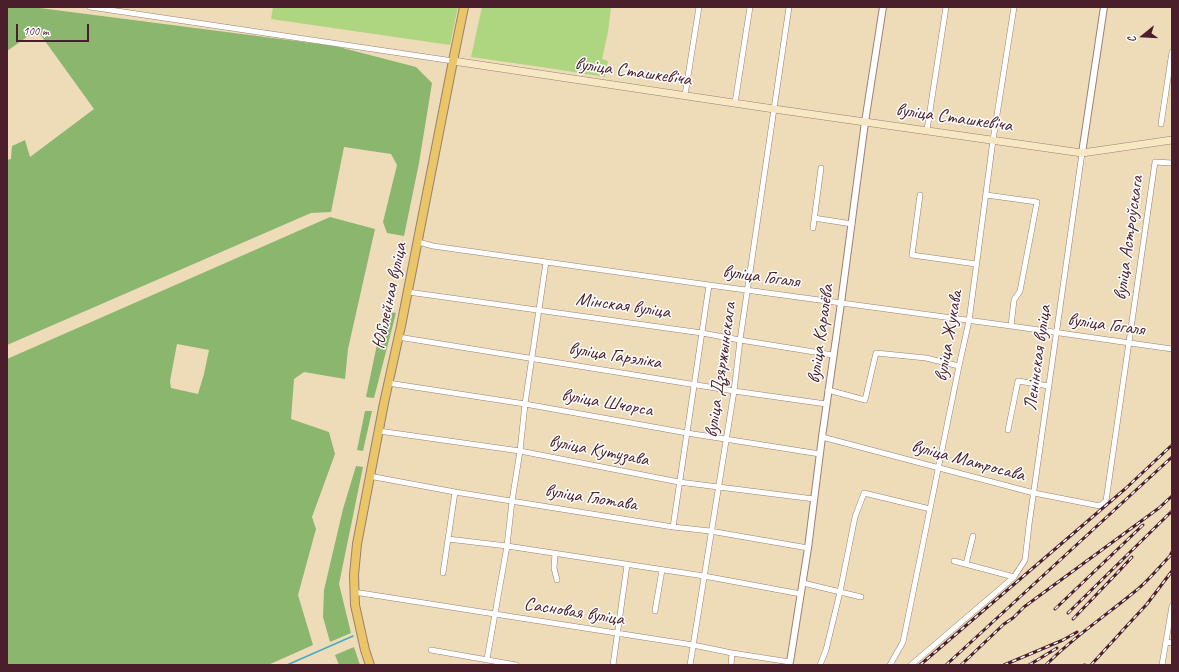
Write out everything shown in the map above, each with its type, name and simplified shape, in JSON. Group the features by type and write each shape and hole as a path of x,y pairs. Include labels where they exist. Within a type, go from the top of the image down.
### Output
{"main road":[{"name":"Юбілейная вуліца","path":"370,665 365,650 355,605 354,576 357,544 369,476 408,292 464,7"},
{"name":"вуліца Сташкевіча","path":"453,61 1082,153 1172,140"}],"street":[{"name":"вуліца Сташкевіча","path":"90,7 453,61"},
{"path":"686,96 699,7"},
{"path":"735,103 750,7"},
{"name":"вуліца Дзяржынскага","path":"690,665 710,531 734,390 789,7"},
{"name":"вуліца Каралёва","path":"790,663 808,548 826,404 865,122 883,7"},
{"path":"927,130 946,7"},
{"name":"вуліца Жукава","path":"890,665 904,642 969,321 993,140 1014,7"},
{"name":"Ленінская вуліца","path":"911,665 1014,577 1025,560 1056,333 1104,7"},
{"path":"1161,124 1172,52"},
{"name":"вуліца Астроўскага","path":"1106,501 1156,162 1172,163"},
{"path":"813,228 821,168"},
{"path":"920,195 912,255 976,264"},
{"path":"986,195 1037,202 1020,291 1014,300 1011,326"},
{"path":"814,218 852,224"},
{"name":"вуліца Гогаля","path":"418,242 433,246 1172,349"},
{"path":"487,659 507,546 538,309 546,262"},
{"path":"673,527 709,285"},
{"name":"Мінская вуліца","path":"408,292 702,333 833,355"},
{"name":"вуліца Гарэліка","path":"398,337 826,404"},
{"path":"828,390 865,400 876,354 926,358 959,366"},
{"path":"1008,430 1018,381 1049,386"},
{"name":"вуліца Шчорса","path":"388,383 525,404 687,433 820,454"},
{"name":"вуліца Кутузава","path":"379,431 520,452 680,482 814,498"},
{"name":"вуліца Матросава","path":"822,437 938,469 1034,493 1100,506 1106,501"},
{"name":"вуліца Глотава","path":"369,476 455,492 673,527 710,531 808,548"},
{"path":"443,574 455,492"},
{"path":"820,665 826,650 840,592 855,517 864,493 930,509"},
{"path":"966,564 973,536"},
{"path":"448,539 507,546 704,576 801,594"},
{"path":"555,554 554,568 557,580"},
{"path":"954,561 1014,577"},
{"path":"613,665 627,565"},
{"path":"655,611 662,570"},
{"path":"803,583 861,597"},
{"name":"Сасновая вуліца","path":"354,592 693,645 732,654 790,663"},
{"path":"1162,665 1172,606"},
{"path":"1166,642 1172,643"},
{"path":"431,650 516,665"},
{"path":"731,665 732,654"}],"green space":[{"path":"7,7 32,7 335,46 416,67 432,83 419,163 404,236 387,233 383,222 397,165 391,154 344,147 331,212 311,213 7,345 7,160 11,159 12,146 25,140 30,157 94,109 37,30 7,51"},
{"path":"273,7 458,7 450,45 271,19"},
{"path":"482,7 611,7 608,32 602,59 608,61 605,77 471,57"},
{"path":"330,217 375,229 348,349 345,379 304,372 294,379 291,419 329,432 335,454 312,517 316,529 298,595 313,645 268,665 7,665 7,359","holes":["177,344 209,350 198,394 171,388 170,381"]},
{"path":"384,311 396,313 374,398 366,397"},
{"path":"365,411 372,411 363,451 357,450"},
{"path":"356,466 363,467 339,584 351,633 330,642 323,617 324,590 343,509"},
{"path":"354,647 360,665 339,665 335,655"}],"waterway":[{"path":"287,665 353,636"}],"railway":[{"path":"920,665 1125,489 1172,445"},
{"path":"946,665 1172,457"},
{"path":"961,665 1024,607 1159,508 1172,496"},
{"path":"1068,613 1172,511"},
{"path":"1055,609 1143,525"},
{"path":"1046,665 1077,637 1143,585 1172,552"},
{"path":"1073,619 1132,557"},
{"path":"1091,665 1147,604 1172,571"},
{"path":"1004,665 1063,640 1077,632"},
{"path":"1029,665 1057,648"}]}
